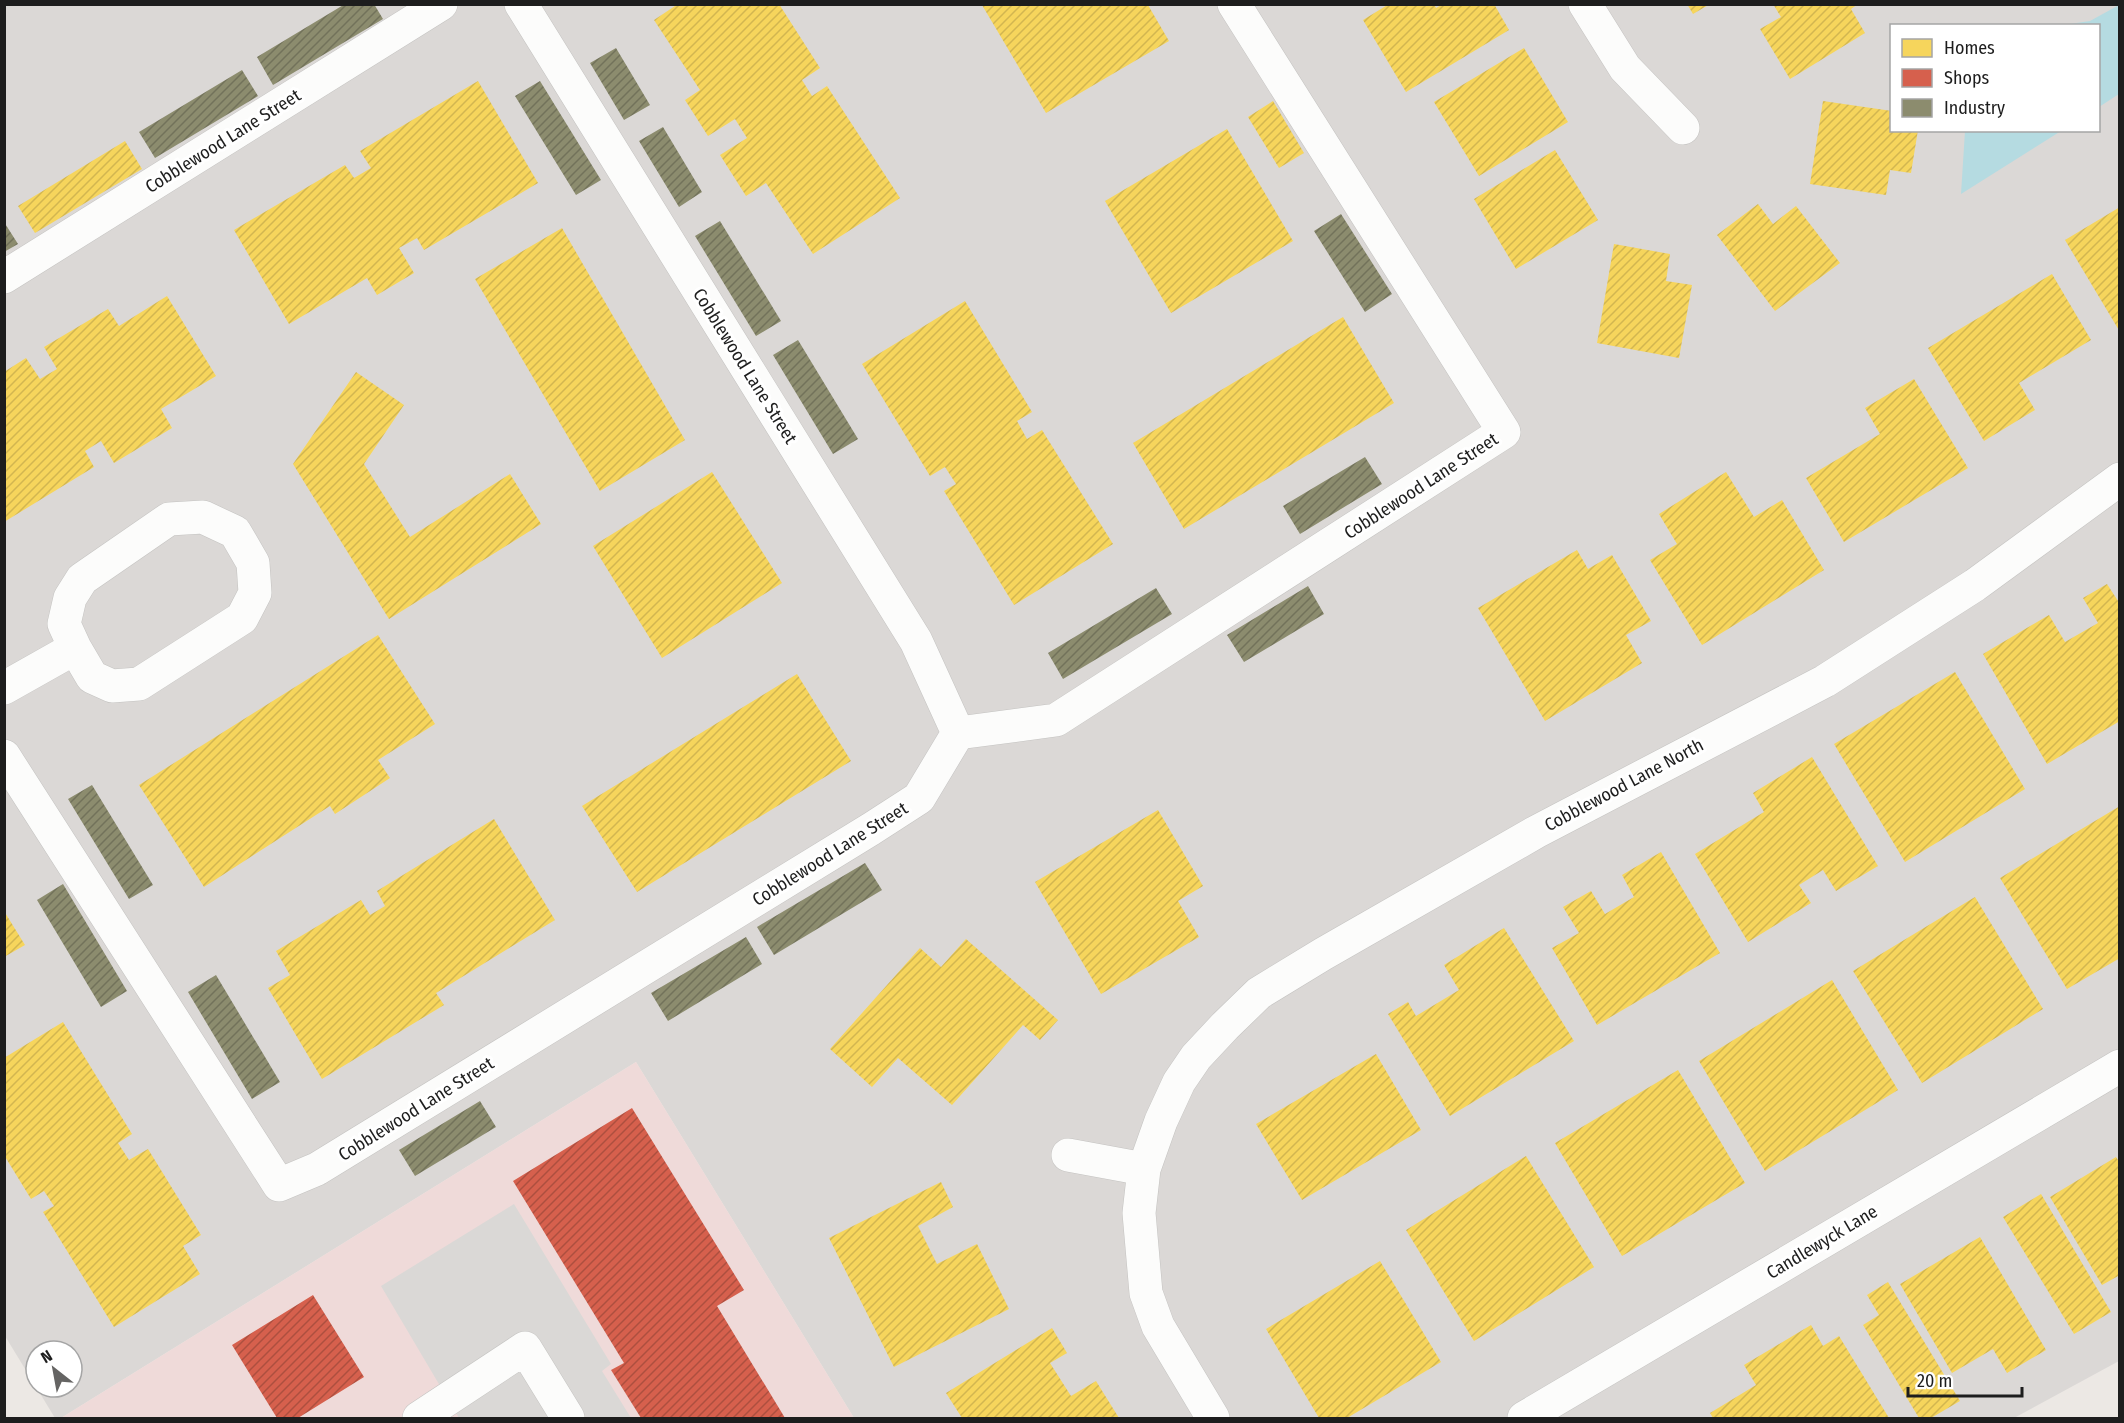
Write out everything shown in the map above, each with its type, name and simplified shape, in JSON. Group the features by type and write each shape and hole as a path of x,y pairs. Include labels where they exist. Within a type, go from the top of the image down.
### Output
{"street":[{"name":"Cobblewood Lane Street","path":"4,278 441,4"},
{"name":"Cobblewood Lane Street","path":"521,4 916,641 958,733"},
{"name":"Cobblewood Lane Street","path":"958,733 1056,720 1504,432 1234,4"},
{"path":"1585,4 1625,68 1683,128"},
{"name":"Cobblewood Lane North","path":"1214,1419 1158,1326 1146,1293 1139,1213 1144,1169 1161,1121 1179,1082 1196,1057 1225,1026 1259,993 1323,954 1536,832 1825,681 1975,585 2120,479"},
{"path":"203,517 235,532 253,563 255,593 242,618 139,684 112,686 92,677 75,648 64,624 70,598 82,579 169,519 203,517"},
{"path":"4,688 75,648"},
{"name":"Cobblewood Lane Street","path":"4,756 279,1185 317,1169 910,804 919,798 958,733"},
{"name":"Candlewyck Lane","path":"1524,1419 2120,1066"},
{"path":"1068,1155 1144,1169"},
{"path":"419,1419 525,1348 568,1419"}],"shaded area":[{"path":"5,5 2119,5 2119,1361 2014,1418 854,1418 636,1062 61,1418 55,1418 43,1399 84,1399 84,1339 24,1339 24,1367 5,1336"},
{"path":"636,1062 854,1418 61,1418"},
{"path":"514,1204 611,1364 602,1371 631,1418 459,1418 381,1286"}],"water":[{"path":"2119,5 2119,94 2100,106 2100,24 2070,24 2090,21"},
{"path":"1965,132 2059,132 1961,194"}],"building: Homes":[{"path":"678,4 779,4 820,68 802,80 812,96 827,86 900,198 813,254 766,183 746,196 720,155 747,138 735,119 708,136 685,100 700,90 654,20"},
{"path":"1389,4 1434,4 1436,8 1443,4 1494,4 1509,30 1406,92 1363,20"},
{"path":"1687,4 1710,4 1693,14"},
{"path":"1773,4 1858,4 1851,9 1865,33 1790,79 1760,29 1781,17"},
{"path":"982,5 1148,5 1169,41 1046,113"},
{"path":"1524,48 1568,122 1479,176 1434,102"},
{"path":"478,81 538,183 424,250 417,238 399,248 414,273 377,295 367,278 289,324 234,230 345,165 354,178 371,168 360,151"},
{"path":"1273,101 1304,153 1279,168 1248,117"},
{"path":"1823,101 1890,111 1890,132 1918,132 1911,173 1890,170 1886,195 1810,184"},
{"path":"1227,129 1293,241 1171,313 1105,201"},
{"path":"125,141 142,169 35,233 18,206"},
{"path":"1555,150 1598,220 1516,269 1474,199"},
{"path":"1758,204 1773,224 1796,206 1840,263 1775,311 1717,235"},
{"path":"2120,207 2120,332 2065,240"},
{"path":"562,228 685,440 600,491 475,279"},
{"path":"1614,244 1670,254 1666,281 1692,285 1679,358 1597,343"},
{"path":"2052,274 2091,340 2019,383 2035,410 1984,441 1928,348"},
{"path":"167,296 216,376 161,409 172,428 114,463 101,441 85,451 94,467 4,522 4,372 26,358 40,379 57,369 44,347 108,309 119,326"},
{"path":"965,301 1032,412 1017,421 1027,439 1042,430 1113,544 1014,605 944,491 956,484 945,467 930,476 862,364"},
{"path":"1343,317 1394,403 1184,529 1133,443"},
{"path":"356,372 404,405 364,464 410,537 510,474 541,524 389,619 293,464"},
{"path":"1914,379 1968,468 1844,542 1806,478 1880,434 1865,408"},
{"path":"712,472 782,583 662,658 593,546"},
{"path":"1726,472 1754,517 1782,500 1824,570 1702,645 1650,560 1677,544 1659,514"},
{"path":"1577,550 1588,569 1612,555 1651,621 1626,635 1642,663 1545,721 1478,608"},
{"path":"2107,584 2120,604 2120,721 2047,764 1983,654 2049,615 2065,642 2098,623 2083,598"},
{"path":"378,635 435,724 378,760 390,778 335,814 330,806 204,887 139,785"},
{"path":"1955,672 2025,789 1905,862 1834,744"},
{"path":"797,674 851,761 637,892 582,806"},
{"path":"1812,757 1878,866 1836,891 1823,870 1799,885 1811,903 1748,942 1695,854 1764,812 1753,793"},
{"path":"2120,806 2120,958 2067,989 2000,878"},
{"path":"1158,810 1203,886 1178,901 1199,937 1101,994 1035,882"},
{"path":"494,819 555,920 436,993 444,1005 322,1079 268,988 290,975 276,951 361,900 370,915 385,906 377,891"},
{"path":"1661,852 1720,953 1597,1025 1552,948 1579,933 1563,907 1591,891 1605,914 1634,897 1622,875"},
{"path":"1975,897 2043,1009 1922,1083 1853,971"},
{"path":"4,911 25,945 4,957"},
{"path":"1504,928 1574,1041 1450,1116 1388,1014 1408,1002 1416,1016 1459,990 1444,965"},
{"path":"966,939 1058,1020 1040,1040 1023,1025 952,1105 898,1058 872,1087 830,1049 920,948 941,967"},
{"path":"1832,980 1898,1090 1765,1171 1699,1061"},
{"path":"63,1022 132,1134 118,1143 129,1160 148,1149 201,1235 183,1246 200,1274 114,1327 43,1212 54,1206 44,1191 31,1199 4,1155 4,1058"},
{"path":"1376,1054 1421,1130 1302,1200 1256,1124"},
{"path":"1678,1070 1745,1183 1622,1256 1555,1143"},
{"path":"1526,1156 1594,1267 1474,1341 1406,1230"},
{"path":"2116,1157 2120,1163 2120,1275 2102,1285 2050,1197"},
{"path":"941,1182 953,1207 918,1226 937,1264 977,1244 1009,1309 894,1367 829,1238"},
{"path":"2041,1194 2111,1312 2074,1334 2003,1217"},
{"path":"1980,1237 2046,1350 2007,1373 1993,1349 1952,1373 1900,1284"},
{"path":"1380,1261 1441,1362 1347,1418 1319,1418 1266,1329"},
{"path":"1888,1282 1960,1401 1931,1418 1919,1418 1863,1325 1879,1315 1867,1295"},
{"path":"1811,1325 1823,1346 1839,1336 1889,1418 1713,1418 1710,1413 1756,1385 1744,1365"},
{"path":"1052,1328 1067,1353 1050,1363 1071,1396 1096,1381 1119,1418 962,1418 946,1393"}],"building: Shops":[{"path":"632,1108 744,1290 717,1306 785,1418 641,1418 611,1370 624,1363 513,1181"},
{"path":"313,1295 364,1377 298,1418 277,1418 232,1345"}],"building: Industry":[{"path":"345,4 374,4 383,19 273,85 257,57"},
{"path":"616,48 650,105 624,120 590,63"},
{"path":"242,70 258,96 155,158 139,132"},
{"path":"540,81 601,180 576,195 515,96"},
{"path":"663,127 702,192 679,207 639,141"},
{"path":"1341,214 1392,294 1365,312 1314,231"},
{"path":"720,221 781,321 756,336 695,236"},
{"path":"4,222 18,244 4,252"},
{"path":"798,340 858,439 833,454 773,355"},
{"path":"1365,457 1382,484 1300,534 1283,506"},
{"path":"1308,586 1324,614 1244,662 1227,635"},
{"path":"1156,588 1172,614 1063,679 1048,653"},
{"path":"92,785 153,885 129,899 68,799"},
{"path":"865,863 882,890 774,955 757,927"},
{"path":"63,884 127,991 101,1007 37,900"},
{"path":"746,937 762,964 668,1021 651,993"},
{"path":"216,975 280,1082 252,1099 188,992"},
{"path":"480,1101 496,1127 415,1176 399,1150"}]}
